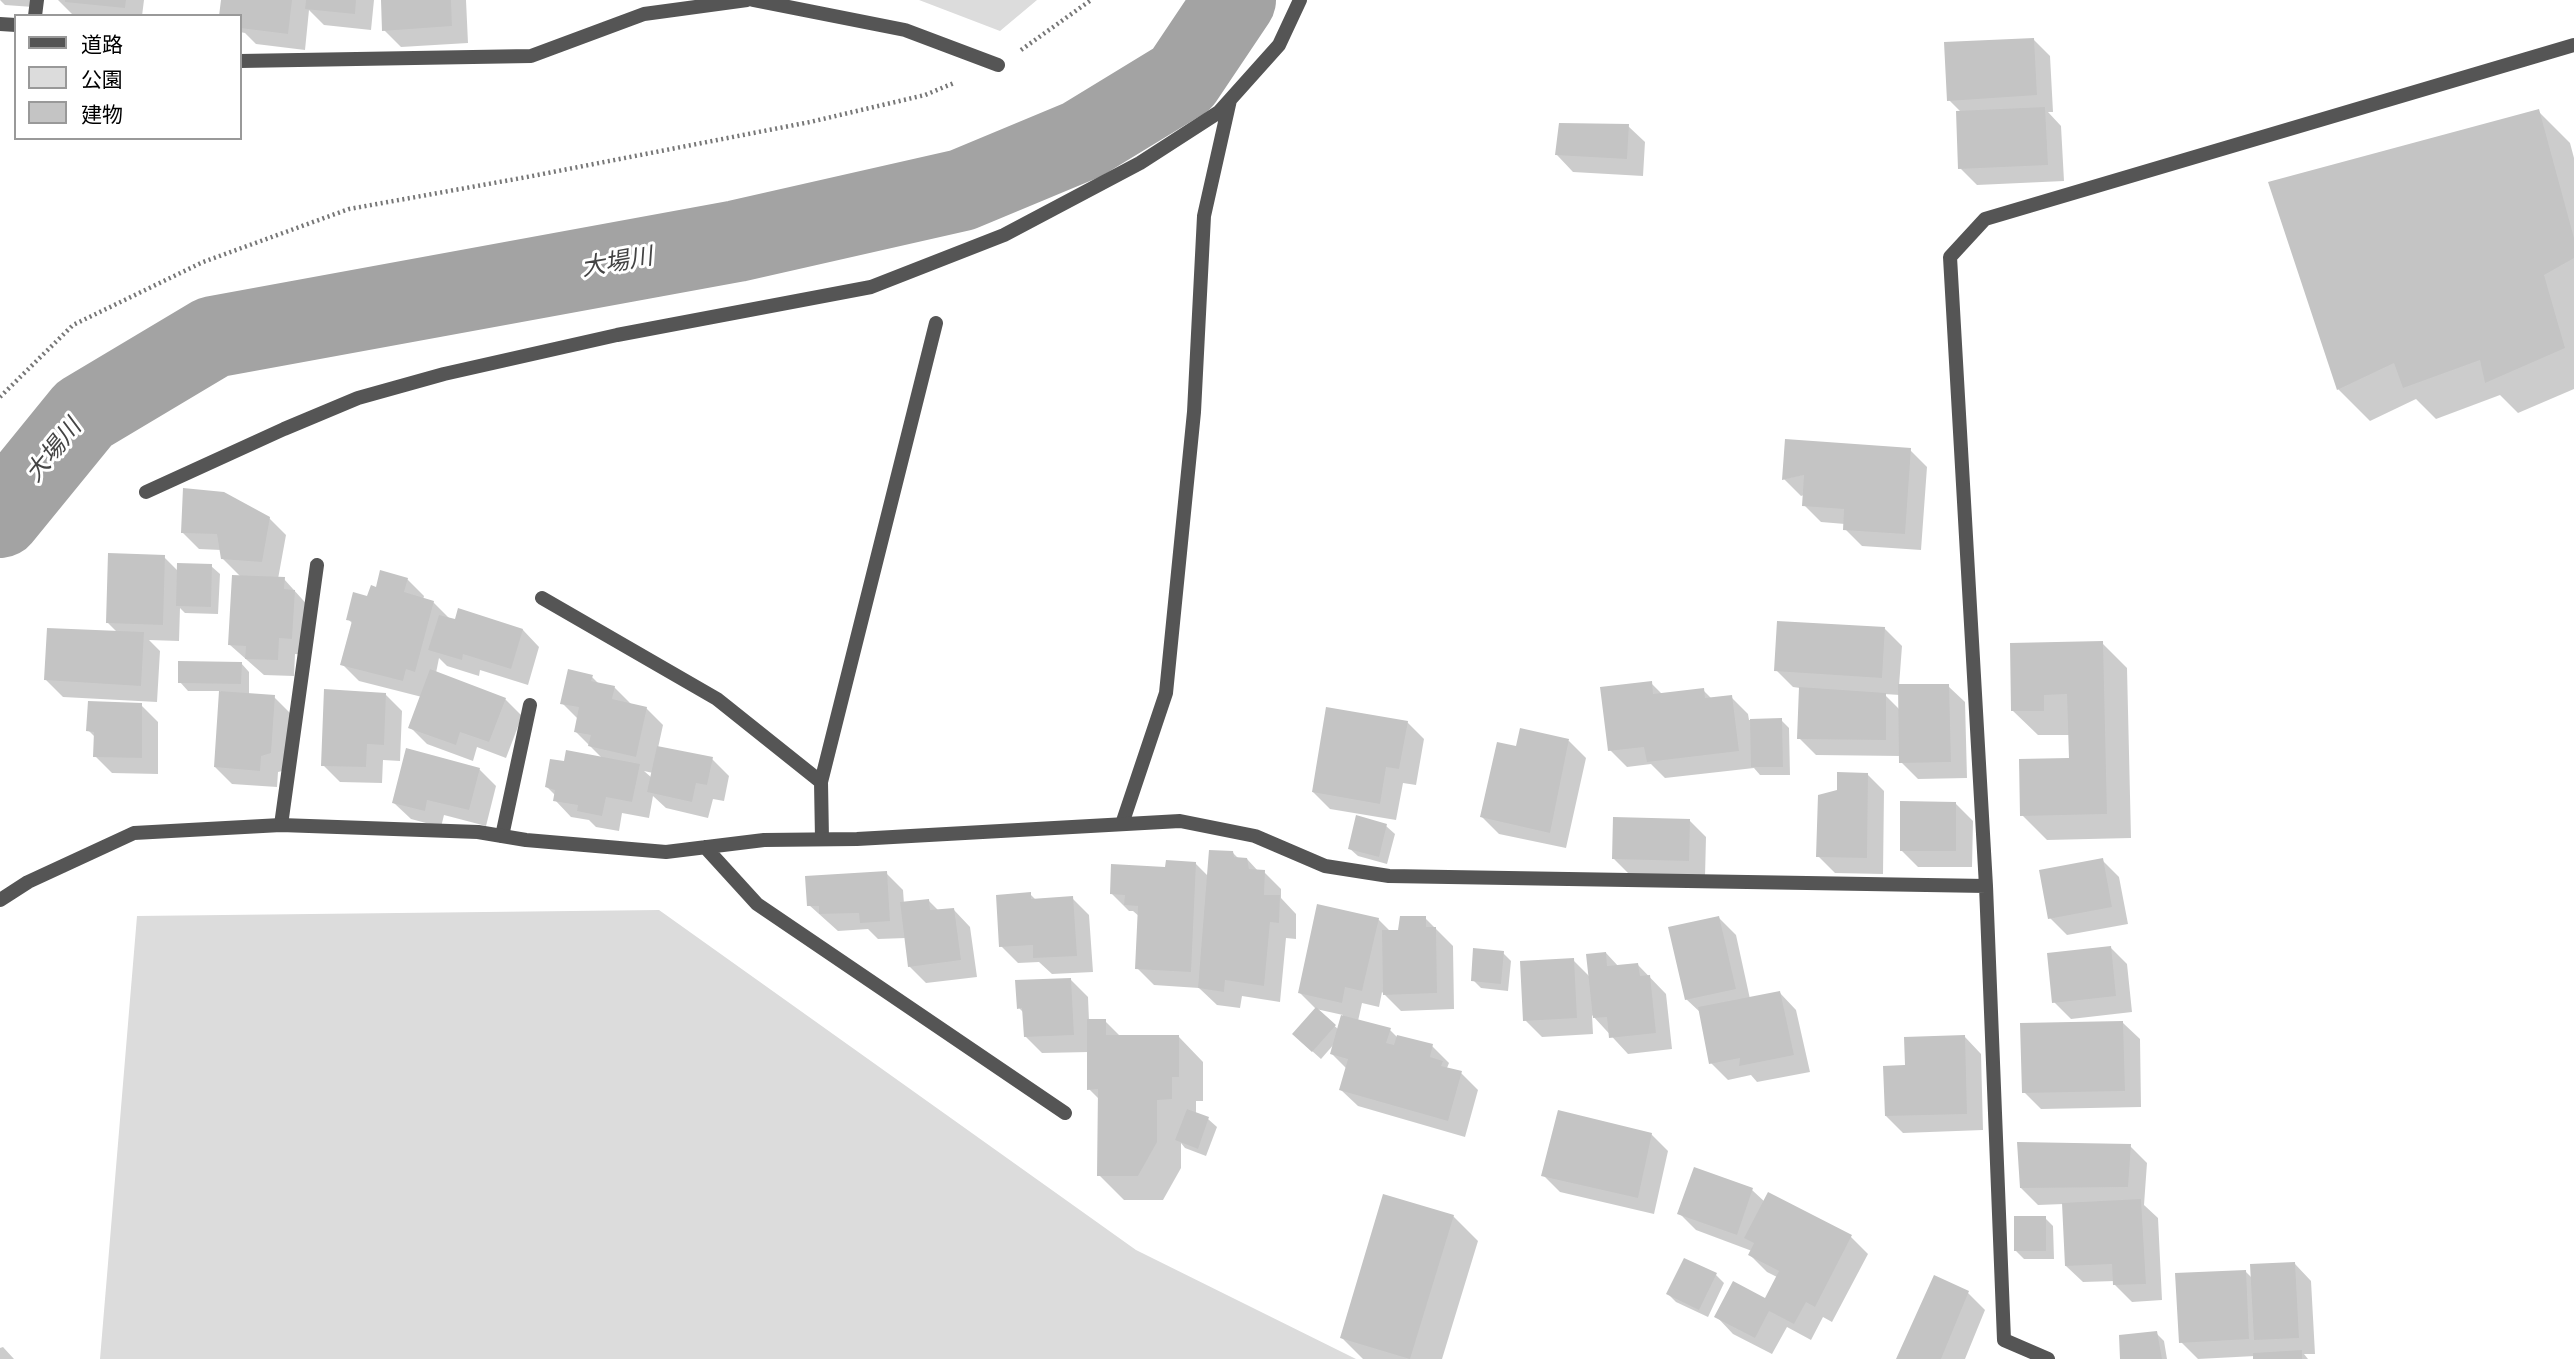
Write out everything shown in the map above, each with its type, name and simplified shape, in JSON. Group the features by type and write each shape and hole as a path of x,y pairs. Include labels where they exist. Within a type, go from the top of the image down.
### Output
{"street":[{"path":"242,61 531,56 644,14 747,0"},
{"path":"753,0 905,30 998,65"},
{"path":"146,492 358,398 444,374 617,335 871,287 1004,235 1140,163 1219,111 1279,44 1300,0"},
{"path":"2048,1359 2004,1340 1986,886 1950,257 1985,219 2574,45"},
{"path":"1122,824 1166,693 1194,412 1204,216 1231,99"},
{"path":"822,839 821,782 936,323"},
{"path":"281,825 317,565"},
{"path":"542,598 717,699 821,782"},
{"path":"502,836 530,705"},
{"path":"0,900 28,882 134,833 281,825 478,832 666,852 764,840 857,839 1181,821 1255,836 1325,866 1390,876 1986,886"},
{"path":"705,847 757,904 1065,1113"}],"path":[{"path":"0,397 73,325 203,262 349,209 810,122 925,95 998,65 1084,8 1091,0"}],"green space":[{"path":"919,0 1037,0 1000,31"},
{"path":"659,910 1136,1250 1356,1359 100,1359 137,916"}],"building":[{"path":"65,0 126,0 125,8"},
{"path":"221,0 292,0 288,34 242,28 242,14 219,14"},
{"path":"306,0 356,0 355,14 305,9"},
{"path":"381,0 451,0 452,26 382,31"},
{"path":"2034,38 2037,95 1947,101 1944,42"},
{"path":"2045,107 2048,165 1958,169 1956,111"},
{"path":"2539,109 2574,238 2574,258 2544,275 2565,348 2485,383 2480,360 2403,388 2394,363 2337,390 2268,182"},
{"path":"1559,123 1629,124 1627,159 1555,155"},
{"path":"1785,439 1911,448 1905,534 1843,530 1844,509 1802,506 1804,475 1782,480"},
{"path":"183,488 224,492 270,517 262,562 221,559 217,534 181,533"},
{"path":"108,553 165,555 163,625 106,623"},
{"path":"177,563 212,564 211,607 176,606"},
{"path":"380,570 408,578 404,592 434,601 415,672 406,669 403,681 340,665 352,621 346,620 353,592 367,596 371,585 376,587"},
{"path":"232,575 285,577 284,589 295,590 292,639 279,638 278,660 245,659 246,646 228,645"},
{"path":"458,608 523,629 511,669 463,654 462,660 428,650 439,615 455,619"},
{"path":"1777,621 1885,627 1882,678 1774,671"},
{"path":"47,628 144,632 141,686 44,680"},
{"path":"2103,641 2107,814 2020,816 2019,759 2069,758 2067,694 2044,695 2044,711 2011,711 2010,643"},
{"path":"178,661 242,662 241,684 178,683"},
{"path":"430,669 506,698 489,742 460,732 456,745 408,728"},
{"path":"568,669 593,675 591,681 615,686 612,699 647,707 636,757 588,746 591,735 574,732 579,707 560,704"},
{"path":"1652,681 1653,694 1704,688 1705,698 1732,695 1739,751 1647,762 1644,747 1608,751 1600,687"},
{"path":"1898,684 1949,684 1951,762 1899,763"},
{"path":"1799,687 1886,693 1886,740 1797,739"},
{"path":"324,689 386,693 384,745 367,744 366,767 321,766"},
{"path":"219,691 275,695 271,753 261,756 260,771 214,767"},
{"path":"88,701 142,703 142,758 93,757 94,732 86,731"},
{"path":"1326,707 1408,721 1399,769 1386,767 1380,804 1312,792"},
{"path":"1782,718 1783,767 1751,767 1750,719"},
{"path":"1520,728 1569,739 1550,833 1480,817 1497,742 1516,746"},
{"path":"657,746 713,757 707,785 696,783 692,802 647,792"},
{"path":"406,748 480,768 469,810 427,800 425,811 392,803"},
{"path":"566,750 640,764 632,802 606,797 602,816 577,811 578,805 553,801 555,790 545,787 550,759 564,761"},
{"path":"1837,772 1868,773 1867,858 1816,857 1818,795 1837,790"},
{"path":"1900,801 1956,802 1956,851 1900,851"},
{"path":"1356,815 1387,824 1379,857 1348,849"},
{"path":"1613,817 1690,819 1689,861 1612,859"},
{"path":"1209,850 1233,851 1234,857 1247,858 1249,869 1265,870 1264,895 1280,895 1279,923 1270,922 1264,986 1225,980 1224,992 1198,988"},
{"path":"2103,858 2112,907 2048,919 2039,870"},
{"path":"1166,860 1196,862 1191,972 1135,969 1138,906 1124,905 1125,895 1110,894 1111,864 1165,867"},
{"path":"887,871 890,921 860,923 859,913 819,914 819,906 807,906 805,876"},
{"path":"1031,892 1031,899 1073,896 1077,956 1033,958 1033,945 999,947 996,895"},
{"path":"929,899 930,910 954,908 961,960 908,967 900,902"},
{"path":"1317,904 1379,918 1362,991 1345,987 1342,1003 1298,993"},
{"path":"1400,916 1426,916 1426,927 1436,927 1437,993 1383,995 1382,930 1398,930"},
{"path":"1719,916 1736,989 1685,1000 1668,927"},
{"path":"2111,946 2116,996 2052,1003 2047,953"},
{"path":"1473,948 1504,951 1501,984 1471,981"},
{"path":"1606,952 1607,966 1638,963 1640,976 1650,975 1656,1033 1609,1038 1607,1017 1593,1018 1586,954"},
{"path":"1574,958 1577,1018 1523,1021 1520,961"},
{"path":"1071,978 1074,1035 1024,1037 1022,1008 1017,1009 1015,980"},
{"path":"1780,991 1794,1055 1739,1066 1740,1058 1709,1064 1698,1007"},
{"path":"1316,1007 1336,1025 1312,1052 1292,1034"},
{"path":"1341,1015 1391,1028 1386,1043 1394,1045 1397,1035 1433,1044 1430,1057 1443,1061 1441,1066 1462,1071 1448,1121 1339,1090 1348,1059 1330,1054"},
{"path":"1087,1019 1106,1019 1106,1035 1179,1035 1179,1077 1172,1077 1172,1099 1157,1100 1157,1142 1138,1176 1097,1176 1098,1089 1087,1090"},
{"path":"2123,1021 2125,1091 2022,1093 2020,1023"},
{"path":"1965,1035 1967,1114 1885,1116 1883,1066 1905,1065 1904,1037"},
{"path":"1187,1109 1209,1117 1198,1149 1175,1140"},
{"path":"1558,1110 1652,1133 1638,1198 1541,1176"},
{"path":"2017,1142 2131,1144 2128,1187 2020,1188"},
{"path":"1694,1167 1753,1188 1737,1235 1677,1214"},
{"path":"1768,1192 1852,1235 1815,1307 1806,1302 1794,1324 1769,1311 1755,1338 1714,1317 1733,1281 1765,1298 1779,1271 1748,1255 1754,1243 1744,1238"},
{"path":"1383,1194 1454,1215 1410,1359 1340,1338"},
{"path":"2141,1199 2146,1284 2113,1285 2112,1264 2065,1266 2062,1203"},
{"path":"2014,1216 2046,1216 2046,1251 2014,1251"},
{"path":"1684,1258 1717,1273 1699,1310 1666,1294"},
{"path":"2295,1262 2299,1338 2254,1340 2250,1264"},
{"path":"2246,1270 2249,1339 2179,1343 2175,1273"},
{"path":"1934,1275 1969,1291 1941,1359 1896,1359"},
{"path":"2157,1331 2162,1359 2120,1359 2119,1335"},
{"path":"2302,1350 2302,1359 2253,1359 2253,1353"}],"waterway":[{"name":"大場川","path":"0,517 84,414 213,337 737,241 962,190 1082,140 1182,79 1235,0"}]}
